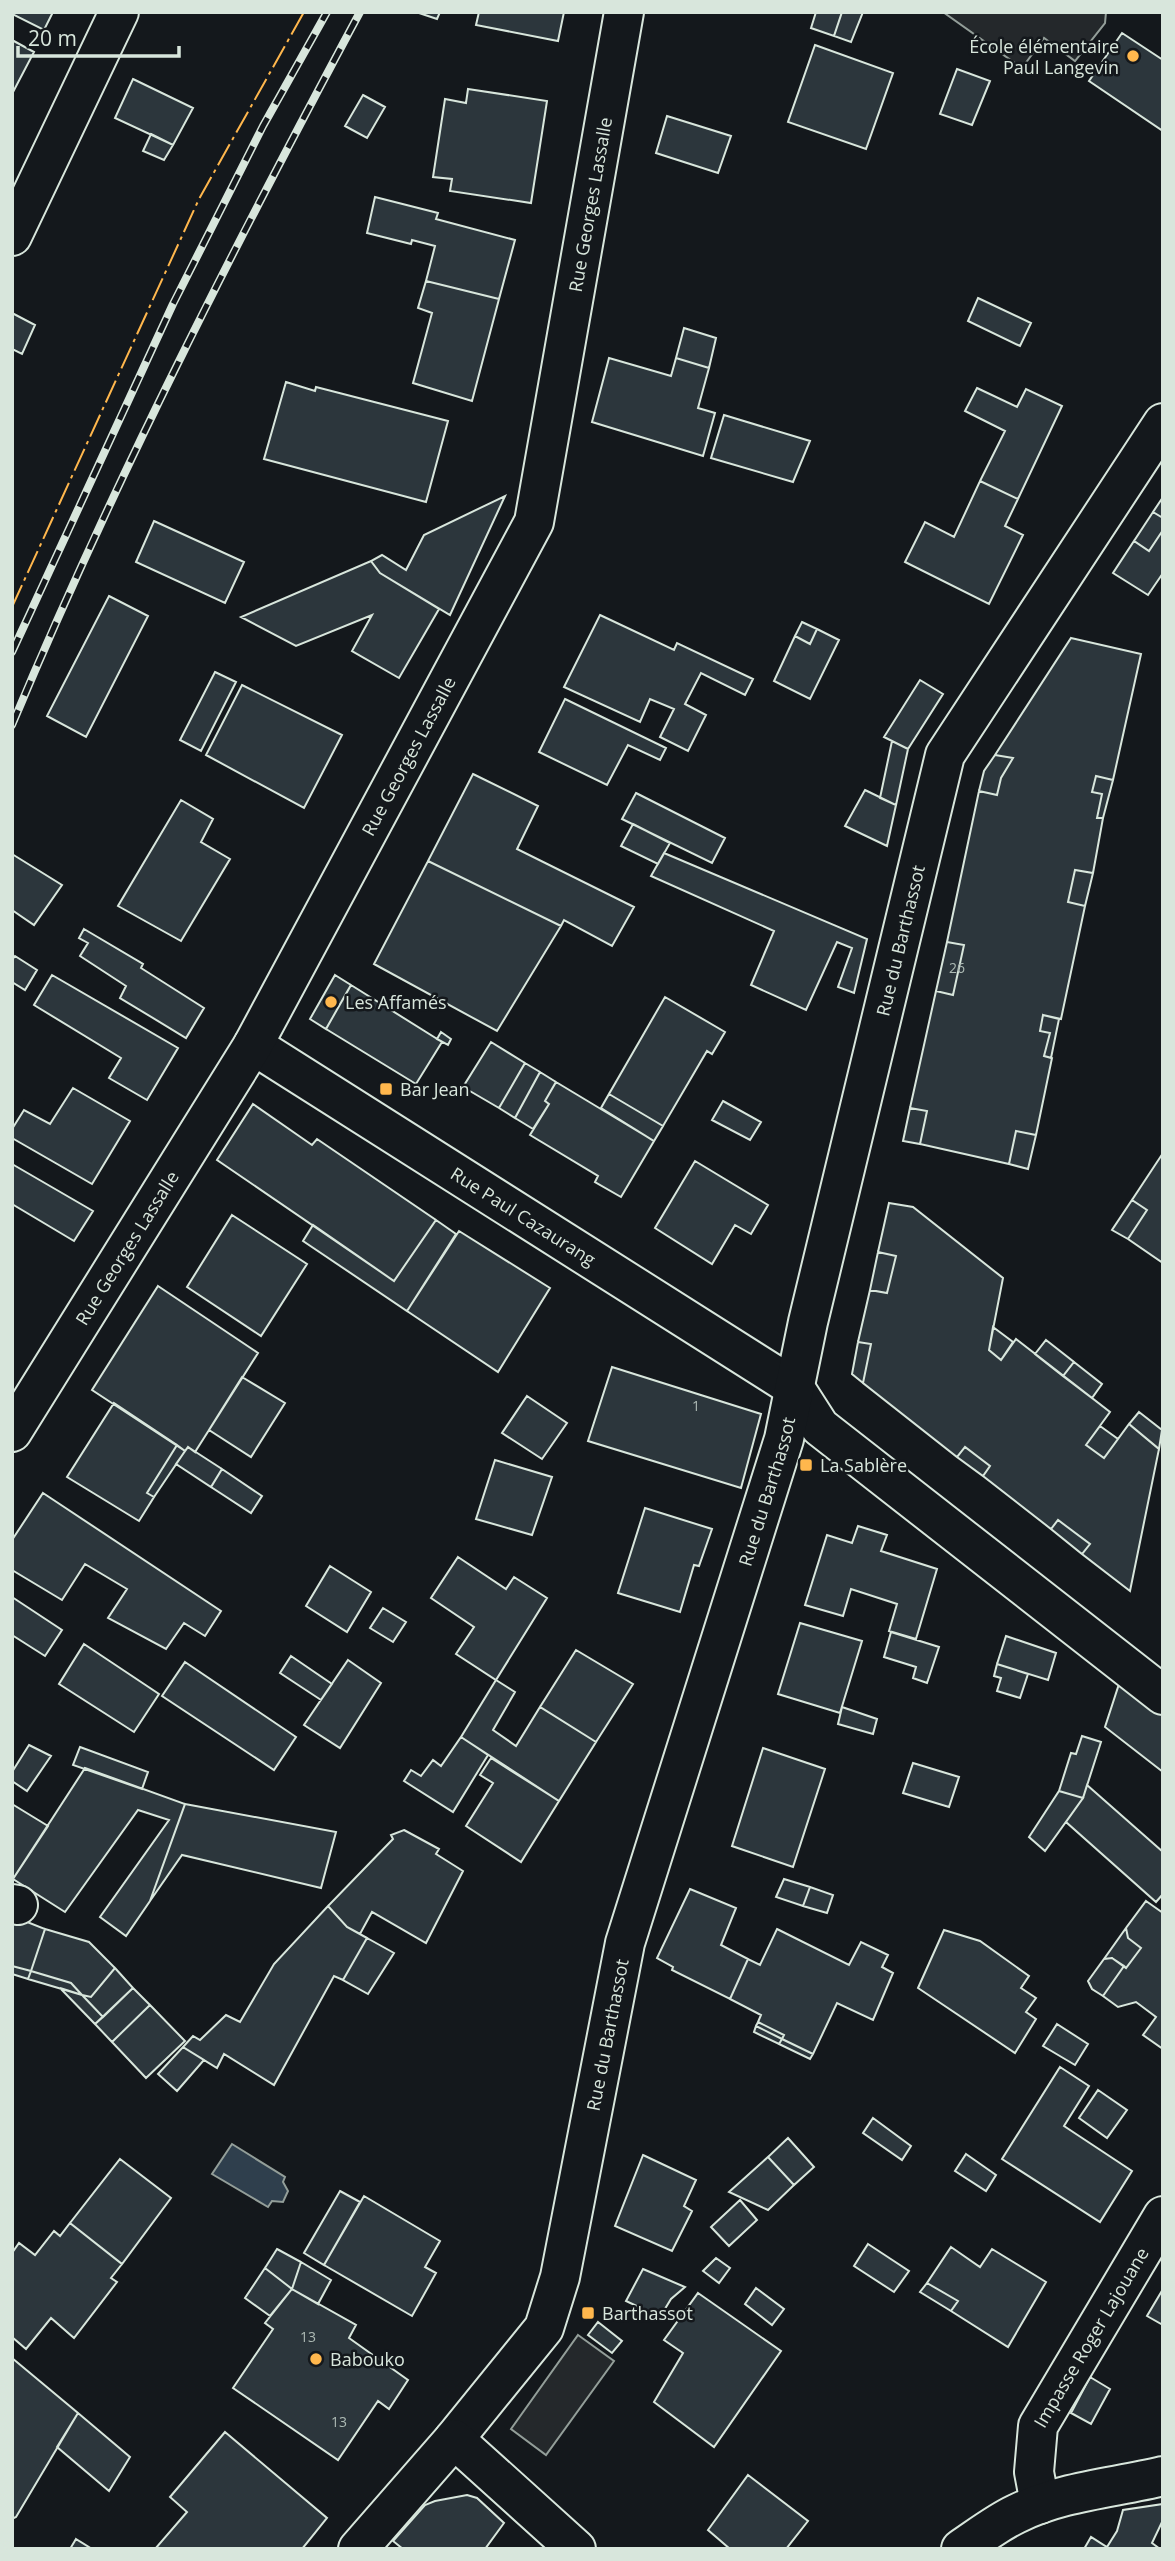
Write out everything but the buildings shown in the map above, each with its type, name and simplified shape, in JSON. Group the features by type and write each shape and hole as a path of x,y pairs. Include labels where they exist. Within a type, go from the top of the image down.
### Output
{"street":[{"path":"15,225 119,12"},
{"name":"Rue Georges Lassalle","path":"12,1433 253,1045 534,522 624,12"},
{"name":"Rue du Barthassot","path":"358,2549 454,2439 544,2328 560,2277 625,1943 784,1439 808,1322 945,755 1163,423"},
{"name":"Rue Paul Cazaurang","path":"253,1045 795,1388"},
{"path":"795,1388 820,1427 1163,1695"},
{"name":"Impasse Roger Lajouane","path":"1040,2504 1034,2472 1038,2426 1163,2216"},
{"path":"454,2439 576,2549"},
{"path":"961,2549 1015,2514 1040,2504 1078,2492 1163,2476"}],"shaded area":[{"path":"943,12 1106,12 1105,23 1075,61 1044,38 1022,68"},
{"path":"578,2335 614,2361 546,2455 511,2429"}],"water":[{"path":"232,2144 285,2177 283,2182 288,2191 283,2202 272,2201 268,2207 212,2174"}],"railway":[{"path":"12,652 173,304 263,126 327,12"},
{"path":"12,725 92,543 177,364 360,12"}],"power":[{"path":"12,607 199,199 304,12"}],"place":[{"name":"École élémentaire Paul Langevin","path":"1133,56"},
{"name":"Les Affamés","path":"331,1002"},
{"name":"Bar Jean","path":"386,1089"},
{"name":"La Sablère","path":"806,1465"},
{"name":"Barthassot","path":"588,2313"},
{"name":"Babouko","path":"316,2359"}]}
